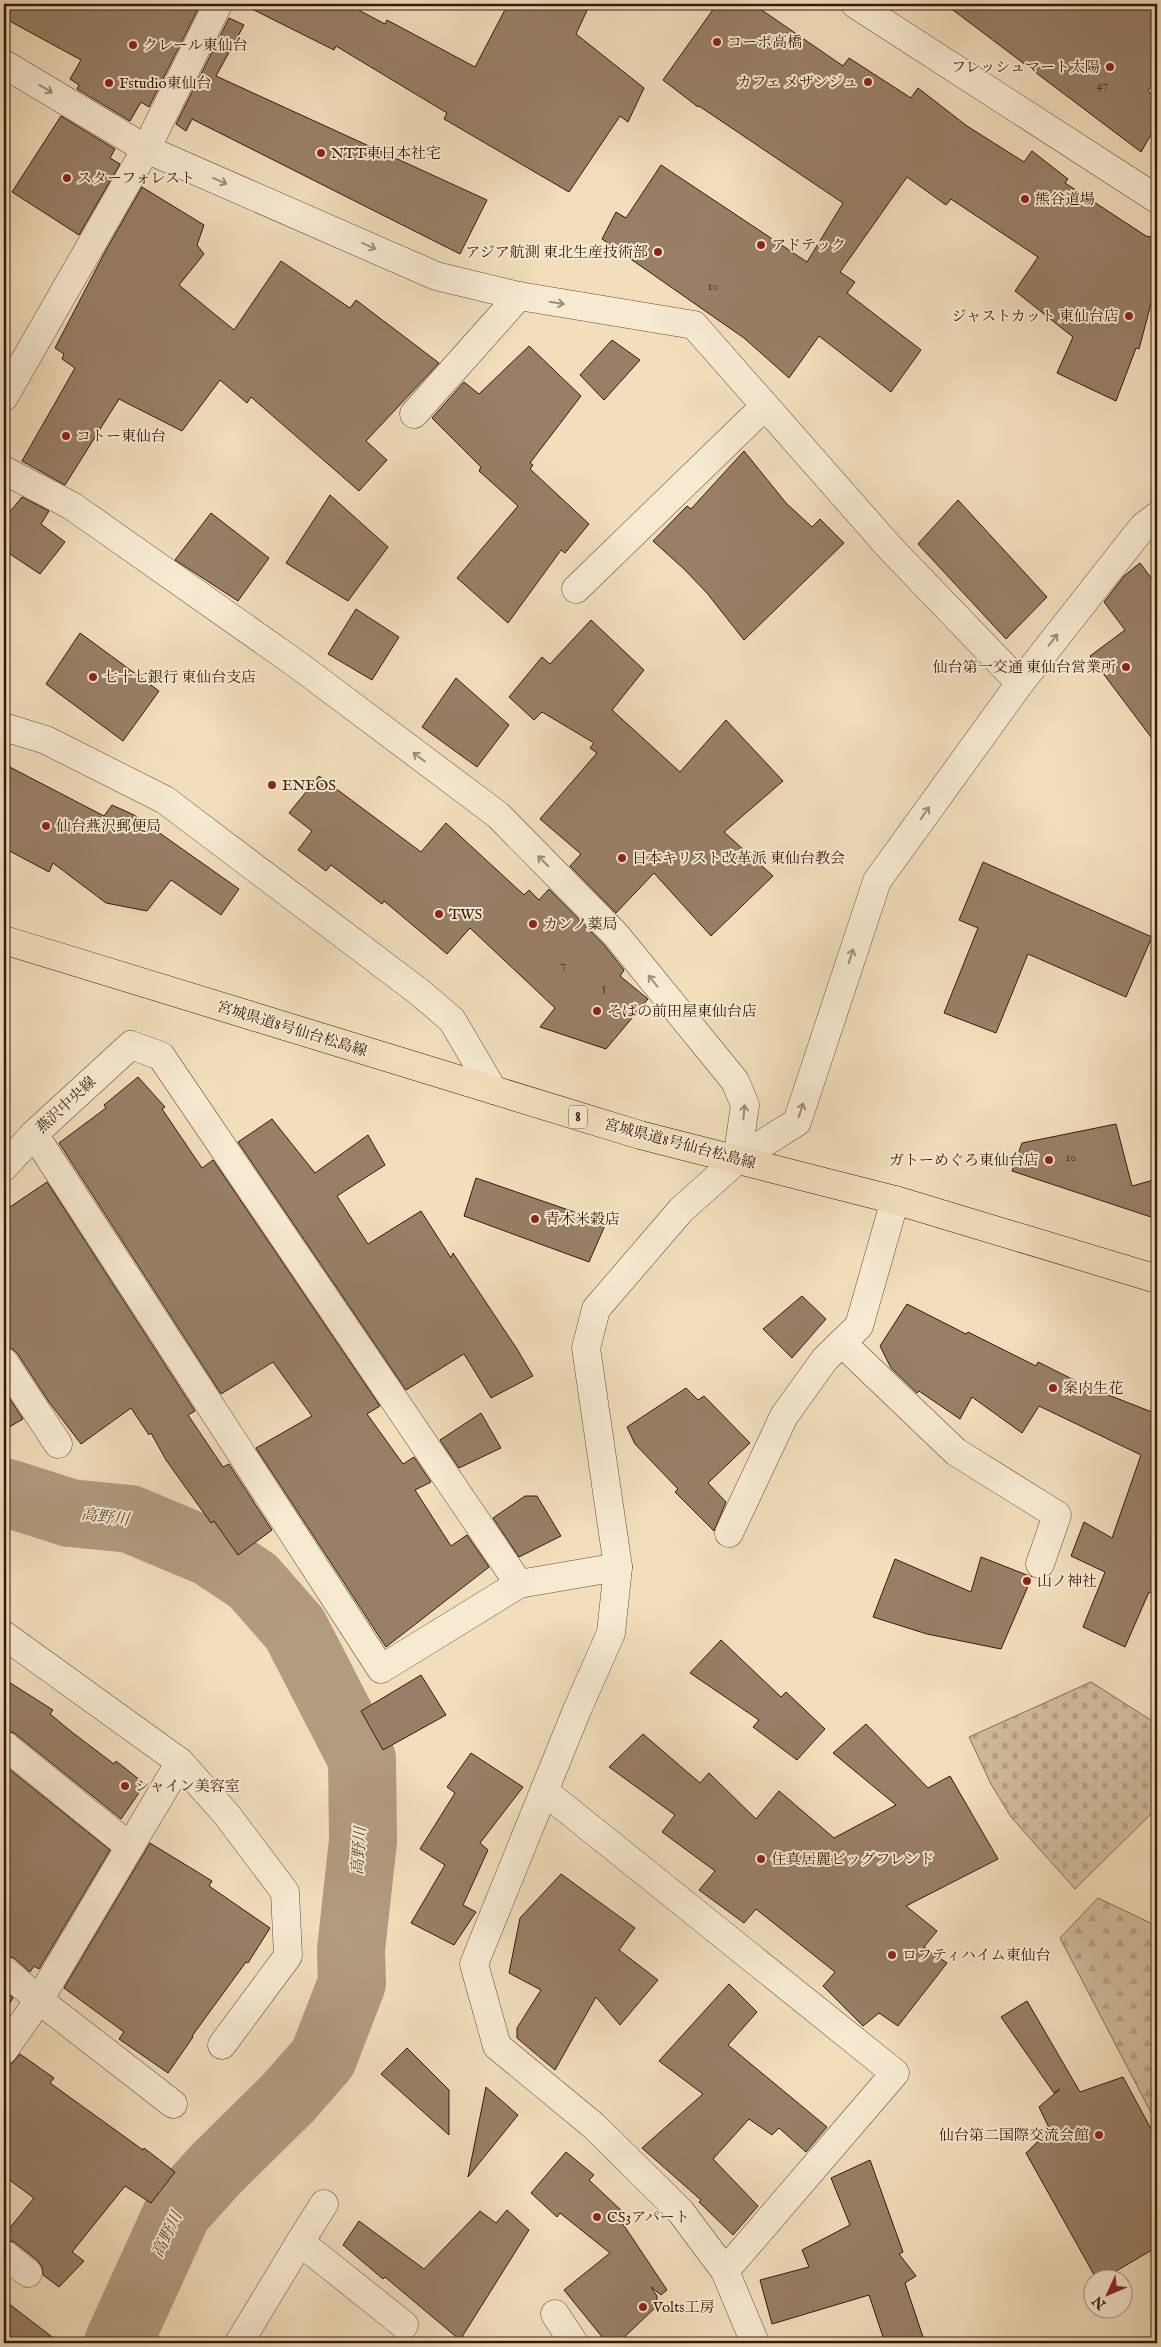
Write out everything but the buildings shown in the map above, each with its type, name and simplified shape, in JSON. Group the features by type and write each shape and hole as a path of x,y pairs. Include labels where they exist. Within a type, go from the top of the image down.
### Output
{"main road":[{"name":"宮城県道8号仙台松島線","path":"4,940 640,1136 895,1200 1157,1279"}],"street":[{"path":"4,398 146,149 218,4"},
{"path":"855,4 1157,199"},
{"path":"4,64 146,149 436,276 519,296 694,324 891,549 1020,683"},
{"path":"414,414 519,296"},
{"path":"576,589 765,406"},
{"path":"4,470 72,506 298,665 498,816 616,935 735,1080 745,1105 737,1160"},
{"path":"755,2343 725,2271 681,2212 594,2126 497,2046 474,1964 544,1792 612,1633 618,1567 586,1348 596,1309 681,1210 737,1160 797,1122 877,881 1020,683 1134,538 1144,526 1157,516"},
{"path":"4,726 46,740 173,806 418,991 452,1020 494,1090"},
{"name":"燕沢中央線","path":"6,1160 131,1046 161,1056 519,1584"},
{"path":"34,1134 381,1669 519,1584 618,1567"},
{"path":"729,1533 784,1416 825,1359 859,1326 895,1200"},
{"path":"842,1343 956,1452 1056,1515 1040,1564"},
{"path":"4,1362 58,1444"},
{"path":"4,1635 180,1762 227,1815 285,1892 288,1956 222,2045"},
{"path":"4,1744 129,1846"},
{"path":"4,2050 39,2000 180,1762"},
{"path":"544,1792 895,2073 725,2271"},
{"path":"4,1970 39,2000 173,2104"},
{"path":"239,2343 324,2204"},
{"path":"300,2242 404,2325"},
{"path":"4,2254 28,2273"},
{"path":"555,2314 574,2343"}],"green space":[{"path":"1091,1682 1157,1724 1157,1808 1075,1889 1011,1817 991,1784 969,1737"},
{"path":"1098,1898 1157,1926 1157,2124 1060,1938"}],"waterway":[{"name":"高野川","path":"4,1492 70,1513 130,1519 211,1553 253,1581 295,1629 362,1759 363,1841 351,1950 352,1983 323,2058 288,2098 216,2169 178,2211 118,2343"}],"place":[{"name":"コーポ高橋","path":"717,42"},
{"name":"クレール東仙台","path":"133,45"},
{"name":"フレッシュマート太陽","path":"1110,67"},
{"name":"カフェ メザンジュ","path":"868,82"},
{"name":"Fstudio東仙台","path":"109,83"},
{"name":"NTT東日本社宅","path":"321,153"},
{"name":"スターフォレスト","path":"67,178"},
{"name":"熊谷道場","path":"1025,199"},
{"name":"アドテック","path":"761,245"},
{"name":"アジア航測 東北生産技術部","path":"658,252"},
{"name":"ジャストカット 東仙台店","path":"1129,316"},
{"name":"コトー東仙台","path":"66,436"},
{"name":"仙台第一交通 東仙台営業所","path":"1126,667"},
{"name":"七十七銀行 東仙台支店","path":"93,677"},
{"name":"ENEOS","path":"272,785"},
{"name":"仙台燕沢郵便局","path":"46,826"},
{"name":"日本キリスト改革派 東仙台教会","path":"622,858"},
{"name":"TWS","path":"439,914"},
{"name":"カンノ薬局","path":"533,924"},
{"name":"そばの前田屋東仙台店","path":"597,1011"},
{"name":"ガトーめぐろ東仙台店","path":"1049,1160"},
{"name":"青木米穀店","path":"535,1219"},
{"name":"案内生花","path":"1053,1388"},
{"name":"山ノ神社","path":"1027,1581"},
{"name":"シャイン美容室","path":"125,1786"},
{"name":"住真居麗ビッグフレンド","path":"761,1859"},
{"name":"ロフティハイム東仙台","path":"892,1955"},
{"name":"仙台第二国際交流会館","path":"1099,2135"},
{"name":"CS3アパート","path":"597,2217"},
{"name":"Volts工房","path":"643,2307"}]}
